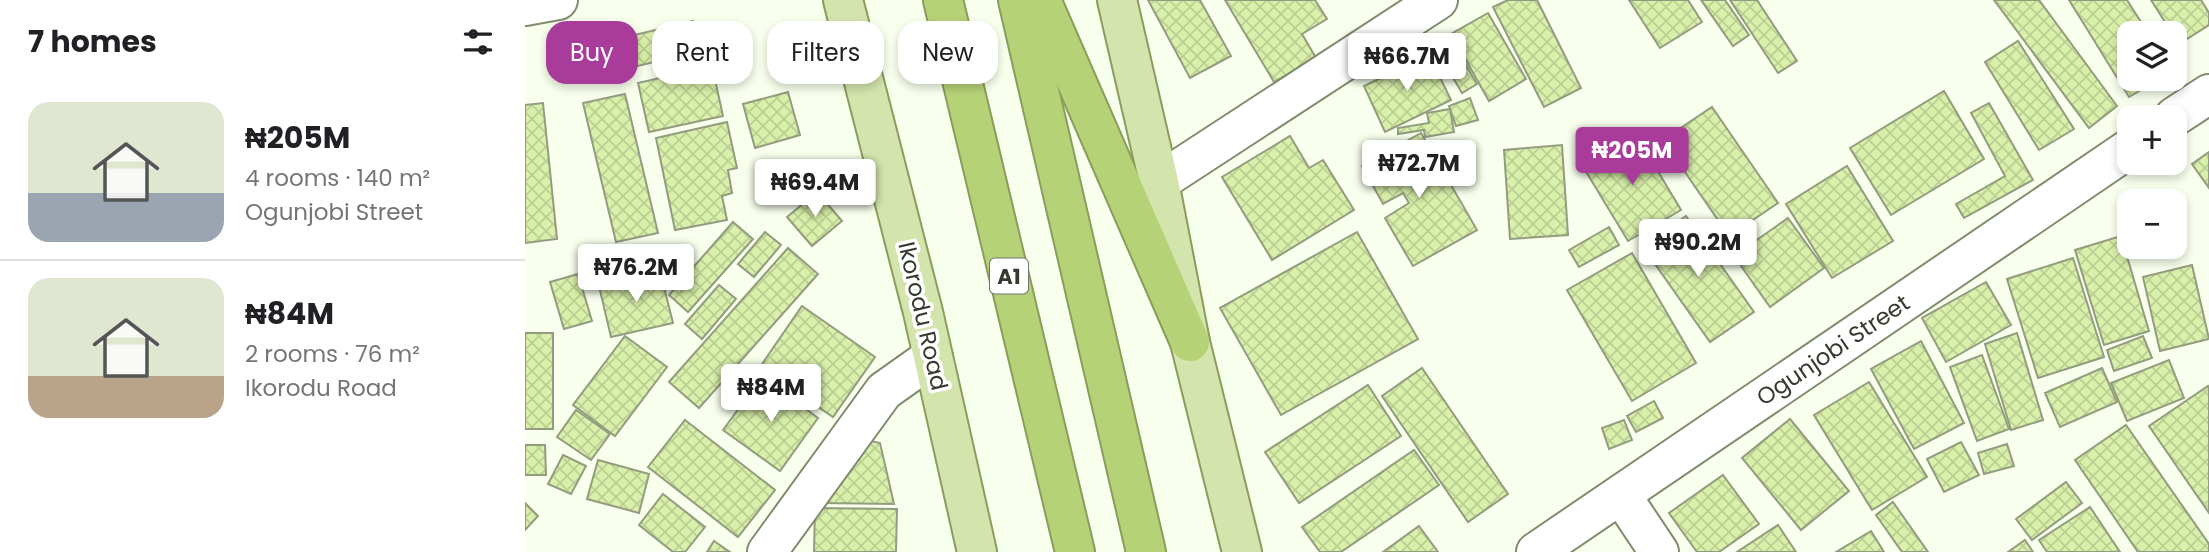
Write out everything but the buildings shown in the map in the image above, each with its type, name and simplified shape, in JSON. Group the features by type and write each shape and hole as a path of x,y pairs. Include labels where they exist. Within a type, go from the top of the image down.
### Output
{"highway":[{"name":"A1","path":"943,0 1075,552"},
{"path":"1019,0 1146,552"},
{"path":"1041,0 1189,342"}],"main road":[{"name":"Ikorodu Road","path":"843,0 923,312 977,552"},
{"path":"1117,0 1159,182 1189,342 1242,552"}],"street":[{"path":"525,6 558,0"},
{"path":"1159,182 1438,0"},
{"path":"2187,108 2209,94"},
{"name":"Ogunjobi Street","path":"1536,552 2117,157"},
{"path":"767,552 884,391 932,357"},
{"path":"1621,495 1659,552"}]}
